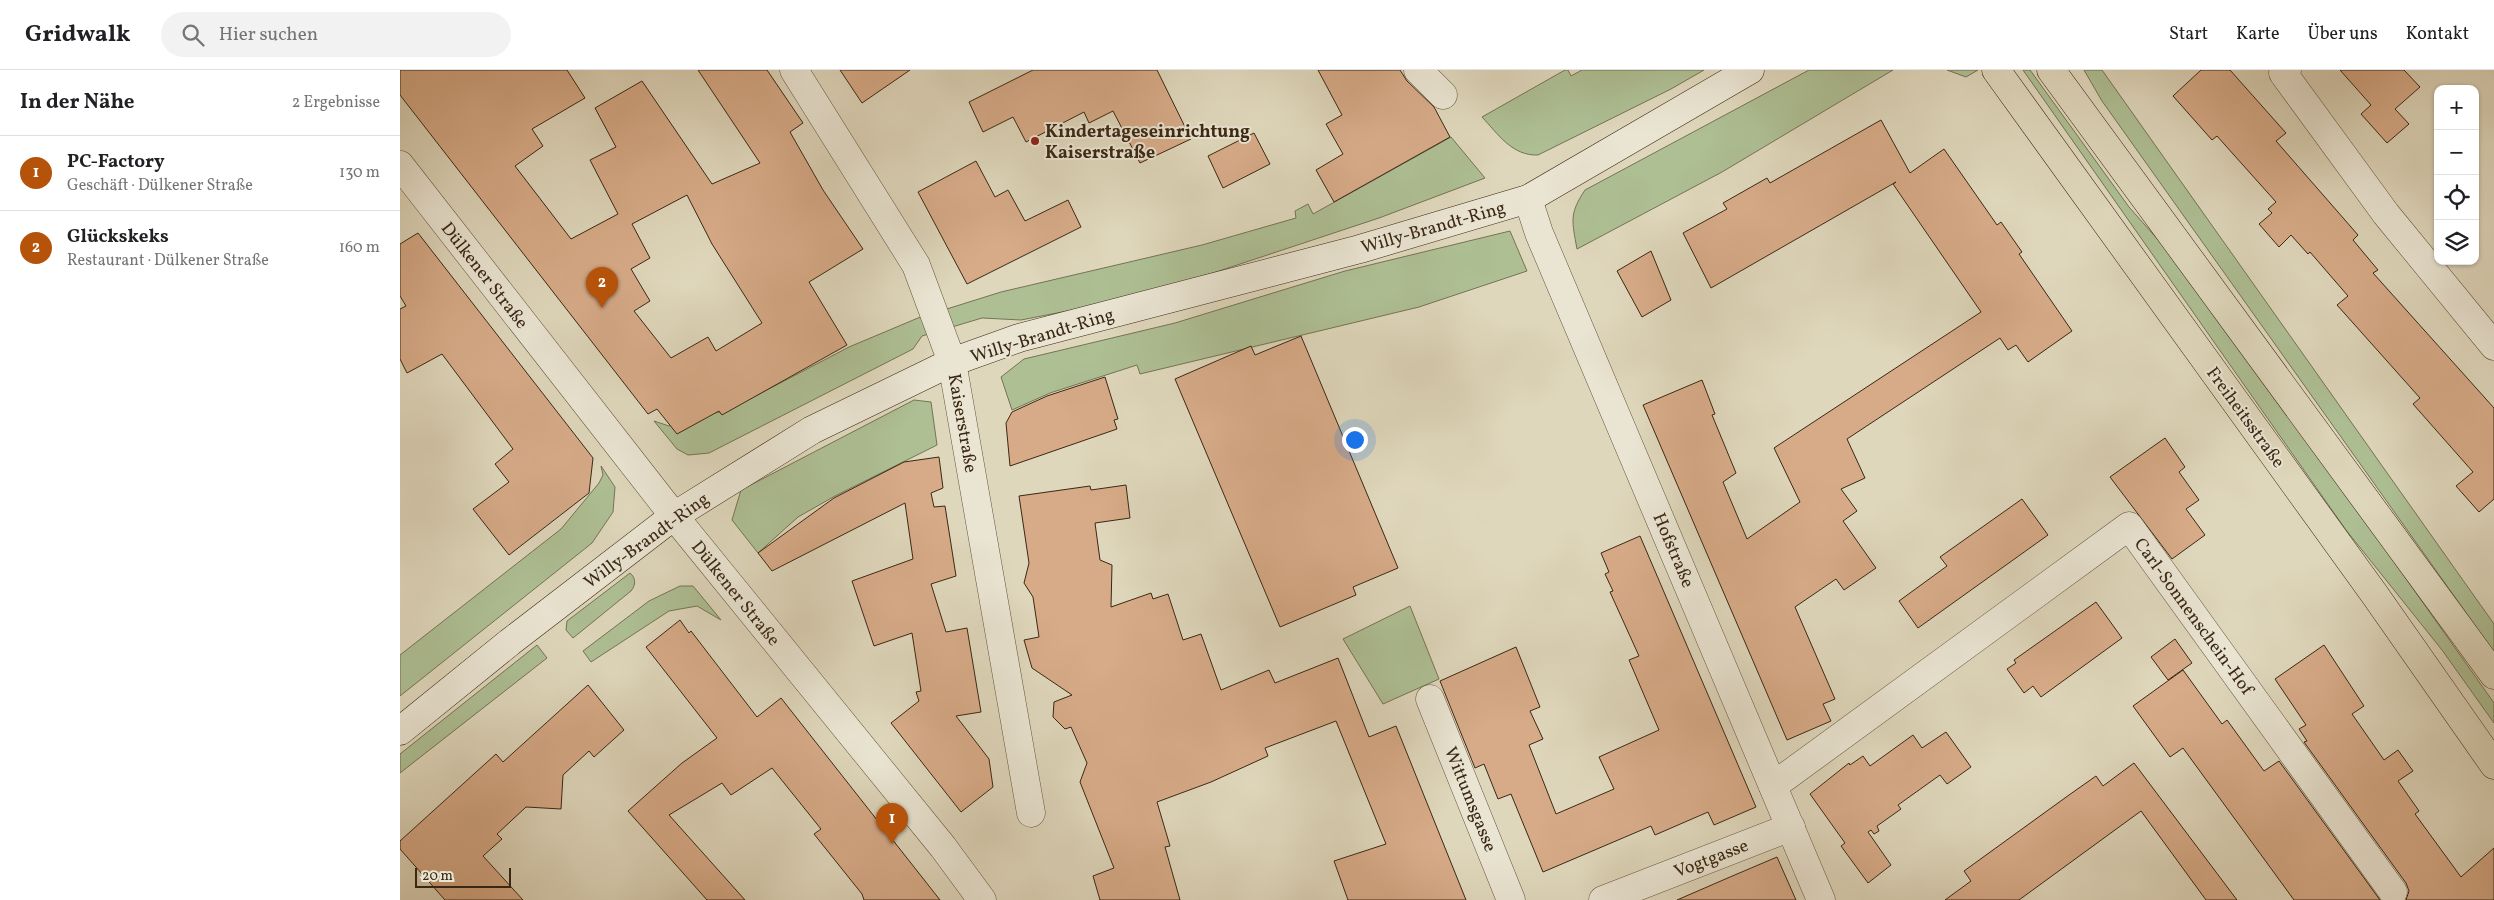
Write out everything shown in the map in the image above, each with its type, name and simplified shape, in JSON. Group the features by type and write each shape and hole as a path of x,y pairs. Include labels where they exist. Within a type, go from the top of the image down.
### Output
{"main road":[{"name":"Freiheitsstraße","path":"1996,70 2375,595 2494,765"},
{"path":"2051,70 2494,676"}],"street":[{"name":"Kaiserstraße","path":"794,70 916,265 952,362 1031,813"},
{"path":"1418,70 1443,95"},
{"name":"Willy-Brandt-Ring","path":"400,731 510,642 674,516 812,430 952,362 1019,338 1360,249 1528,199 1750,70"},
{"path":"2287,70 2283,73 2386,214 2494,346"},
{"name":"Dülkener Straße","path":"400,165 674,516 943,847 982,900"},
{"name":"Hofstraße","path":"1528,199 1539,233 1821,900"},
{"name":"Carl-Sonnenschein-Hof","path":"1773,786 2129,526 2393,892"},
{"name":"Wittumsgasse","path":"1430,699 1511,900"},
{"name":"Vogtgasse","path":"1603,900 1791,827"}],"green space":[{"path":"1568,70 1571,76 1582,70 1704,70 1671,89 1538,155 1521,152 1513,148 1482,117"},
{"path":"1809,70 1893,70 1722,172 1577,249 1573,218 1576,205 1585,190"},
{"path":"1947,70 1978,70 1966,77"},
{"path":"2023,70 2030,70 2129,207 2198,285 2494,703 2494,723 2442,650 2346,530"},
{"path":"2084,70 2102,70 2494,624 2494,652 2102,101"},
{"path":"1451,137 1485,178 1379,218 1216,272 1113,302 1021,320 982,318 922,336 913,349 709,453 688,455 677,449 654,421 669,426 719,412 721,414 849,347 918,318 1001,292 1202,245 1296,218 1295,211 1308,204 1313,214"},
{"path":"1510,231 1527,271 1419,307 1140,374 1137,365 1050,393 1012,410 1001,377 1024,359 1175,323 1345,271"},
{"path":"914,400 931,402 937,445 835,496 798,517 758,553 732,520 741,490"},
{"path":"601,466 615,487 613,512 592,543 400,696 400,655 561,529 599,483 603,475"},
{"path":"630,573 635,582 631,591 573,638 566,630 567,621"},
{"path":"680,586 693,586 721,620 697,606 669,611 591,662 583,651 649,601"},
{"path":"1410,606 1439,679 1383,704 1343,639"},
{"path":"537,645 547,658 400,773 400,754"}],"building":[{"path":"400,70 567,70 585,98 532,129 543,146 515,166 571,239 618,214 590,160 616,147 595,108 642,81 712,184 760,163 698,70 767,70 803,123 790,132 823,190 863,249 809,282 847,345 722,415 719,411 677,434 657,409 648,414 400,95","holes":["687,195 712,244 762,323 716,351 708,337 671,358 634,311 650,301 631,269 650,258 632,224"]},
{"path":"840,70 910,70 862,103"},
{"path":"1033,70 1157,70 1191,139 1140,163 1113,111 1089,123 1084,112 1026,142 1013,117 983,132 969,102"},
{"path":"1318,70 1400,70 1407,81 1434,107 1450,137 1334,202 1316,170 1343,154 1326,124 1342,115"},
{"path":"2201,70 2230,70 2286,133 2276,141 2358,235 2353,240 2378,270 2373,273 2494,408 2494,499 2479,512 2456,486 2473,472 2413,404 2420,398 2337,305 2348,296 2310,252 2308,254 2291,235 2279,247 2259,224 2272,213 2268,209 2276,202 2217,136 2212,140 2173,96"},
{"path":"2340,70 2404,70 2420,87 2395,109 2409,124 2387,143 2361,114 2371,105"},
{"path":"1881,120 1910,173 1944,149 1997,225 2001,222 2022,252 2019,254 2072,331 2028,362 2016,345 2008,350 2000,338 1847,439 1865,478 1841,489 1857,511 1843,521 1876,568 1844,590 1836,579 1795,607 1835,699 1823,704 1831,721 1787,740 1643,405 1702,380 1715,414 1712,415 1736,473 1723,482 1747,539 1800,502 1774,448 1981,312 1893,184 1896,182 1711,288 1683,233 1727,209 1723,203 1767,178 1770,183"},
{"path":"1254,133 1270,164 1223,188 1208,156"},
{"path":"976,161 995,197 1008,190 1025,221 1068,200 1081,227 967,284 918,192"},
{"path":"418,233 593,458 589,493 509,555 473,509 509,482 495,464 513,449 442,354 407,373 400,359 400,309 406,306 400,296 400,244"},
{"path":"1651,251 1671,300 1642,317 1617,271"},
{"path":"1301,336 1398,568 1353,587 1356,595 1280,627 1175,379 1251,346 1255,355"},
{"path":"1105,377 1118,419 1114,420 1117,429 1010,466 1006,423 1012,412 1047,396"},
{"path":"2165,438 2185,467 2179,472 2199,500 2186,509 2205,535 2172,559 2110,477"},
{"path":"939,457 943,488 931,493 934,507 945,506 956,576 931,584 946,632 967,628 981,712 956,716 989,759 993,787 961,812 891,723 919,701 916,692 921,691 912,633 874,646 852,581 913,559 905,503 772,571 758,553 834,498 904,462"},
{"path":"1126,485 1130,518 1095,523 1100,560 1112,565 1111,607 1151,593 1153,599 1168,594 1183,640 1201,634 1221,690 1269,670 1275,683 1338,658 1369,737 1396,726 1466,900 1348,900 1334,861 1386,844 1336,721 1265,748 1268,756 1211,782 1157,802 1170,846 1165,847 1180,900 1100,900 1093,876 1114,868 1080,782 1087,763 1071,727 1065,729 1053,717 1054,702 1072,695 1032,668 1024,640 1039,637 1033,597 1024,583 1029,563 1019,496 1090,486 1091,490"},
{"path":"2022,499 2048,535 1918,628 1899,601 1947,566 1940,557"},
{"path":"1640,536 1756,807 1714,825 1708,812 1655,835 1651,826 1543,872 1511,794 1498,799 1484,764 1475,768 1440,681 1516,647 1540,707 1530,711 1543,739 1529,745 1556,814 1614,789 1599,757 1659,730 1629,660 1639,656 1610,592 1613,591 1605,574 1609,572 1601,553"},
{"path":"2096,602 2122,638 2041,697 2033,686 2024,693 2007,669 2016,663 2014,660"},
{"path":"680,620 689,633 691,631 757,717 781,698 940,900 864,900 862,894 814,834 821,829 772,768 731,795 722,783 669,815 745,900 707,900 628,811 682,763 717,738 646,647"},
{"path":"2175,639 2192,663 2168,680 2151,657"},
{"path":"2324,645 2364,706 2352,714 2384,760 2398,750 2413,771 2398,781 2419,811 2415,814 2461,877 2494,848 2494,900 2406,900 2409,891 2406,883 2304,742 2307,741 2299,729 2306,725 2275,679"},
{"path":"2183,670 2222,724 2227,720 2264,771 2279,761 2380,900 2294,900 2183,748 2170,757 2133,706"},
{"path":"588,685 624,730 594,757 589,751 563,775 561,809 526,807 497,834 502,839 483,856 523,900 445,900 400,849 400,841 496,754 503,762"},
{"path":"1946,732 1971,767 1947,784 1940,775 1898,805 1901,809 1877,826 1879,831 1874,834 1871,830 1868,832 1891,865 1868,883 1841,846 1845,843 1810,794 1849,763 1850,765 1863,756 1870,766 1913,735 1922,748"},
{"path":"2134,763 2237,900 2206,900 2141,811 2019,900 1945,900 1971,881 1964,871 2096,776 2103,786"},
{"path":"1777,857 1796,900 1677,900 1730,877"}],"place":[{"name":"Kindertageseinrichtung Kaiserstraße","path":"1035,141"},
{"name":"Glückskeks","path":"602,308"},
{"name":"PC-Factory","path":"892,844"}]}
